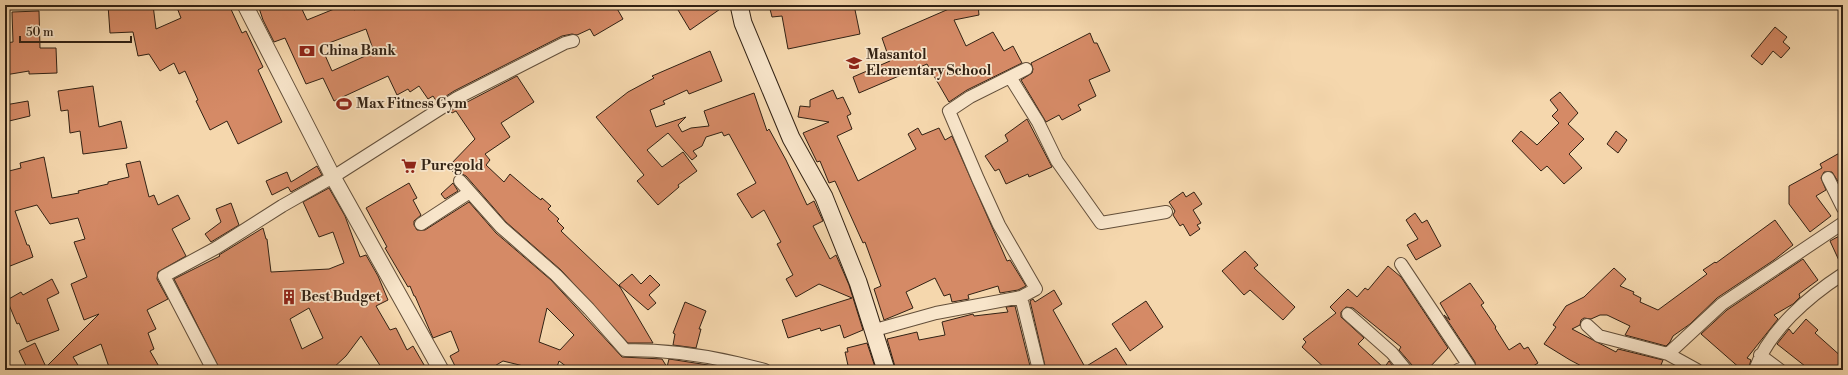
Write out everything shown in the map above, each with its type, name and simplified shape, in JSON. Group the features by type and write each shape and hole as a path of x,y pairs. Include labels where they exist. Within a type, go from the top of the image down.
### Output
{"main road":[{"path":"739,5 743,23 791,138 824,197 858,282 875,330 886,370"}],"street":[{"path":"245,5 333,177 441,370"},
{"path":"213,370 164,276 216,248 282,206 333,177 457,98 565,43 573,41"},
{"path":"875,330 936,313 1021,297 1036,290 999,225 949,111 970,97 1026,68"},
{"path":"1010,77 1038,122 1057,161 1101,223 1166,212"},
{"path":"1828,178 1843,208"},
{"path":"460,181 501,227 567,286 625,350 654,350 702,355 736,366 765,370"},
{"path":"421,224 470,192"},
{"path":"1668,354 1722,304 1843,223"},
{"path":"1402,264 1469,366 1458,370"},
{"path":"1755,370 1760,355 1789,319 1810,297 1843,275"},
{"path":"1021,297 1040,370"},
{"path":"1348,314 1392,353 1406,370"},
{"path":"1587,325 1599,336 1668,354 1697,370"},
{"path":"1760,355 1780,370"}],"building":[{"path":"108,5 153,5 156,29 181,18 176,5 229,5 242,33 246,31 263,67 258,70 282,122 238,144 227,121 210,130 196,101 198,100 185,71 179,74 174,63 160,71 149,54 138,56 133,32 110,33"},
{"path":"258,5 300,5 307,20 344,5 352,5 354,10 365,5 615,5 623,19 594,36 590,29 577,35 572,34 562,36 454,91 437,102 433,96 428,99 419,86 410,92 408,89 397,95 388,76 334,101 323,78 306,84 285,38 274,42 263,20","holes":["366,29 374,52 332,71 321,46"]},
{"path":"675,5 726,5 690,30"},
{"path":"769,5 854,5 860,34 788,49 782,16 772,17"},
{"path":"958,5 978,5 979,15 954,20 966,46 993,32 1004,51 1013,46 1022,63 967,90 949,102 927,64 859,93 853,77 890,61 882,38"},
{"path":"39,11 40,48 56,48 57,73 29,74 29,71 5,75 5,43 13,42 12,12"},
{"path":"1775,27 1787,37 1783,42 1790,48 1781,58 1773,51 1762,65 1751,56"},
{"path":"1090,33 1094,43 1097,43 1110,71 1089,80 1096,96 1078,105 1081,110 1062,120 1059,115 1046,122 1021,80 1032,73 1033,69 1031,63"},
{"path":"710,51 722,81 689,94 687,90 663,101 665,104 650,110 656,127 686,117 678,125 682,132 691,128 709,126 704,111 754,93 767,131 769,129 786,160 807,205 814,201 823,221 813,226 830,259 836,255 849,285 863,330 844,338 840,325 821,331 820,328 788,338 782,320 852,298 819,284 796,297 786,279 793,275 777,244 781,242 764,210 752,218 737,194 756,183 729,134 724,136 722,132 706,137 702,146 693,151 697,156 692,160 668,133 647,150 662,167 683,152 697,171 678,185 679,187 658,205 637,181 644,175 596,117 628,92 654,78 652,76"},
{"path":"517,76 534,102 501,123 510,137 485,154 490,160 486,165 504,182 510,174 532,193 541,200 542,198 551,206 548,209 559,219 557,221 564,228 561,231 620,287 653,343 628,343 561,270 506,222 466,176 462,174 456,175 448,167 475,139 456,111 452,113 450,111"},
{"path":"93,86 99,127 121,121 127,148 83,154 80,131 70,133 68,110 61,111 58,91"},
{"path":"833,90 837,99 843,97 851,114 847,116 852,129 837,136 858,181 916,149 908,134 918,128 922,135 939,128 945,140 952,136 1007,261 1010,260 1026,286 1018,290 1000,293 998,286 968,295 969,299 952,302 950,294 944,296 935,278 906,292 913,308 884,320 874,289 881,286 865,242 863,243 835,181 829,183 820,161 817,162 803,133 829,122 798,117 800,106 810,107 810,100"},
{"path":"1560,92 1578,113 1568,124 1584,139 1569,154 1582,168 1564,184 1547,166 1541,171 1512,141 1521,131 1537,145 1559,123 1552,116 1558,110 1550,100"},
{"path":"28,101 30,116 5,122 5,105"},
{"path":"1027,119 1052,167 1029,177 1028,174 1006,184 999,169 995,171 985,156 1008,141 1005,135"},
{"path":"1616,131 1627,140 1618,153 1607,144"},
{"path":"1843,151 1843,181 1839,183 1832,172 1824,172 1821,178 1826,190 1816,196 1831,216 1810,232 1789,204 1789,186 1822,168 1820,164"},
{"path":"44,157 52,198 79,193 78,191 129,177 126,164 140,161 149,197 154,195 158,205 178,195 190,219 172,229 186,256 158,272 157,279 168,299 147,310 156,329 148,333 154,349 150,351 161,370 110,370 101,344 73,357 81,370 28,370 19,351 35,343 46,367 99,314 84,320 71,284 87,277 74,242 85,239 78,218 50,224 37,205 15,211 27,245 29,245 33,257 5,268 5,172 21,168 20,163"},
{"path":"317,166 322,175 291,192 288,187 272,195 266,181 287,172 291,182"},
{"path":"409,183 417,198 413,200 421,215 414,221 414,225 417,230 425,230 469,202 496,233 551,280 622,357 662,359 667,367 669,359 727,368 727,370 571,370 559,361 556,370 540,370 503,361 488,370 457,370 450,356 459,351 451,331 433,338 410,286 408,287 385,248 387,247 366,208","holes":["547,308 574,335 560,350 539,342"]},
{"path":"453,183 458,191 445,199 441,194"},
{"path":"329,188 345,216 360,257 366,255 378,276 388,300 376,306 390,330 396,328 407,350 413,346 427,370 383,370 361,336 346,356 331,370 220,370 174,279 220,256 219,255 263,228 267,239 271,272 329,269 344,263 333,232 319,237 303,202","holes":["309,308 323,338 302,349 290,319"]},
{"path":"1183,192 1186,197 1194,192 1202,204 1193,210 1201,223 1197,225 1200,229 1190,236 1183,224 1180,226 1173,215 1175,211 1169,202"},
{"path":"231,203 239,225 211,242 205,234 221,222 216,209"},
{"path":"1415,213 1422,223 1427,220 1441,246 1416,260 1407,245 1418,239 1406,220"},
{"path":"1775,220 1793,245 1774,260 1717,298 1690,324 1673,336 1666,346 1625,335 1630,326 1607,315 1600,315 1591,319 1584,318 1581,320 1580,325 1572,329 1616,352 1618,349 1663,360 1659,370 1589,370 1544,344 1556,327 1553,325 1566,306 1584,297 1614,268 1626,279 1620,286 1634,292 1633,294 1641,298 1640,302 1658,310 1707,274 1703,270 1715,262 1716,263"},
{"path":"1843,234 1843,267 1842,267 1830,241"},
{"path":"1245,251 1258,265 1254,268 1295,307 1283,320 1250,290 1244,295 1222,271"},
{"path":"1803,259 1818,280 1799,294 1800,297 1793,304 1774,315 1778,319 1747,358 1751,360 1748,370 1742,370 1701,334 1727,310"},
{"path":"1388,266 1401,277 1448,348 1427,370 1413,370 1412,365 1399,350 1401,347 1353,308 1346,307 1341,312 1341,317 1364,338 1358,344 1384,368 1389,361 1396,370 1327,370 1302,347 1306,342 1303,339 1336,313 1330,307 1348,289 1357,297 1365,288 1368,290"},
{"path":"632,274 641,284 650,275 660,285 649,295 656,303 648,310 619,285"},
{"path":"52,279 59,293 47,299 59,330 27,342 19,323 17,324 7,300 21,292 23,295"},
{"path":"1470,283 1484,303 1481,305 1509,350 1520,343 1524,349 1528,347 1538,363 1527,370 1475,370 1475,362 1444,315 1450,320 1440,303"},
{"path":"1054,290 1062,304 1053,310 1085,367 1116,348 1130,370 1046,370 1030,301 1033,299 1035,302"},
{"path":"1146,301 1163,327 1130,351 1112,324"},
{"path":"685,302 706,311 699,329 701,329 696,348 673,345 675,334 673,333"},
{"path":"1015,306 1031,370 896,370 887,339 917,332 919,340 945,335 942,322 973,314 974,316 1008,312 1006,307"},
{"path":"1806,319 1818,330 1815,333 1843,358 1843,370 1810,370 1777,344 1789,329 1793,334"},
{"path":"867,343 876,370 849,370 845,352 848,352 847,348"}],"place":[{"name":"China Bank","path":"307,51"},
{"name":"Masantol Elementary School","path":"854,63"},
{"name":"Max Fitness Gym","path":"344,104"},
{"name":"Puregold","path":"409,166"},
{"name":"Best Budget","path":"289,297"}]}
